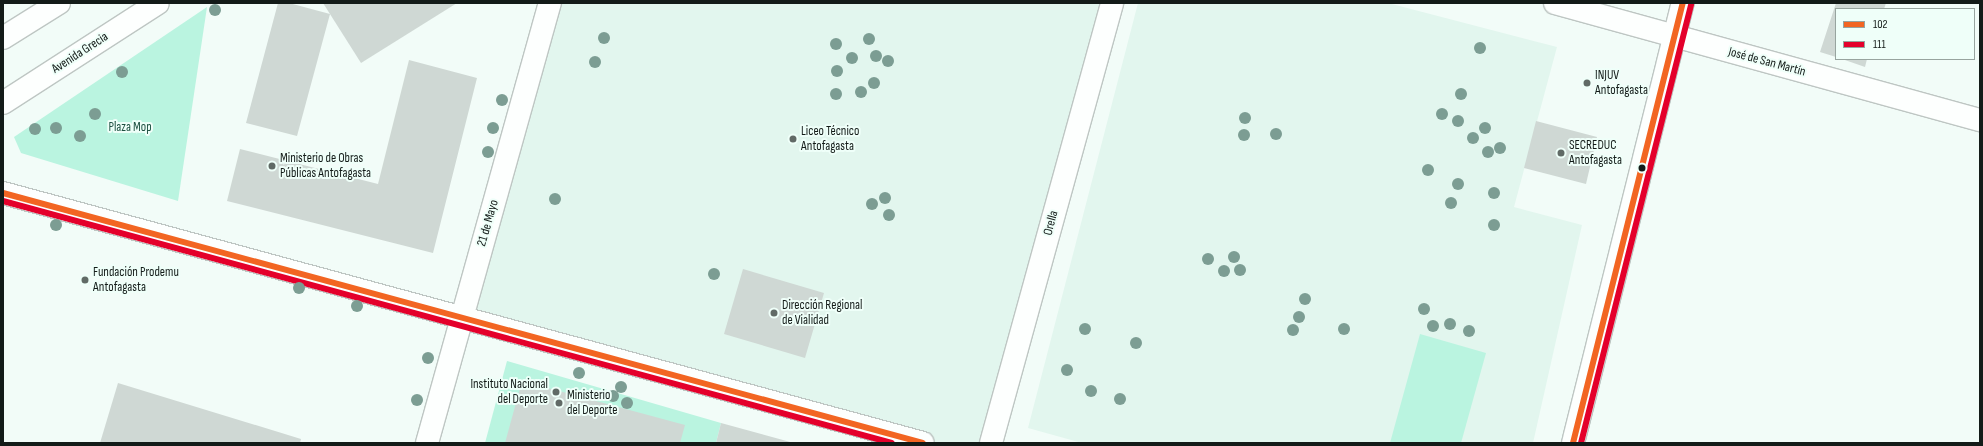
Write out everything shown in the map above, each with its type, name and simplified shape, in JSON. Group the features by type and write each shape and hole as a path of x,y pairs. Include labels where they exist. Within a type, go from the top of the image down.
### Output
{"main road":[{"path":"3,38 59,3"},
{"name":"Avenida Grecia","path":"3,103 158,3"},
{"name":"21 de Mayo","path":"427,443 550,3"},
{"name":"Orella","path":"991,443 1112,3"},
{"name":"José de San Martín","path":"1555,3 1674,38 1980,120"},
{"path":"1573,443 1683,3"},
{"path":"3,193 923,443"}],"shaded area":[{"name":"Liceo Técnico Antofagasta","path":"550,3 1112,3 991,443 923,443 462,318"},
{"path":"1138,3 1388,3 1557,47 1514,207 1582,225 1533,443 1082,443 1028,428"}],"green space":[{"name":"Plaza Mop","path":"207,7 178,201 21,153 14,137"},
{"path":"1420,334 1486,353 1461,443 1390,443"},
{"name":"Instituto Nacional del Deporte","path":"507,361 721,423 716,443 485,443"}],"building":[{"path":"278,3 289,3 330,14 297,136 246,123"},
{"path":"323,3 457,3 361,63"},
{"path":"1836,3 1886,3 1884,8 1835,8 1835,57 1820,52"},
{"name":"Ministerio de Obras Públicas Antofagasta","path":"409,60 477,78 433,253 227,201 240,149 378,184"},
{"path":"1845,60 1867,60 1865,67"},
{"name":"SECREDUC Antofagasta","path":"1536,121 1597,137 1586,184 1524,168"},
{"name":"Dirección Regional de Vialidad","path":"743,269 824,293 805,358 724,334"},
{"name":"Ministerio del Deporte","path":"522,381 685,425 680,443 505,443"},
{"path":"118,383 301,439 300,443 100,443"},
{"path":"721,423 794,443 716,443"}],"transit line":[{"name":"102","path":"1573,443 1683,3"},
{"name":"111","path":"1581,443 1691,5"},
{"name":"102","path":"3,193 923,443"},
{"name":"111","path":"3,201 892,443"}],"place":[{"name":"INJUV Antofagasta","path":"1587,83"},
{"name":"Liceo Técnico Antofagasta","path":"793,139"},
{"name":"SECREDUC Antofagasta","path":"1561,153"},
{"name":"Ministerio de Obras Públicas Antofagasta","path":"272,166"},
{"name":"Fundación Prodemu Antofagasta","path":"85,280"},
{"name":"Dirección Regional de Vialidad","path":"774,313"},
{"name":"Instituto Nacional del Deporte","path":"556,392"},
{"name":"Ministerio del Deporte","path":"559,403"}]}
